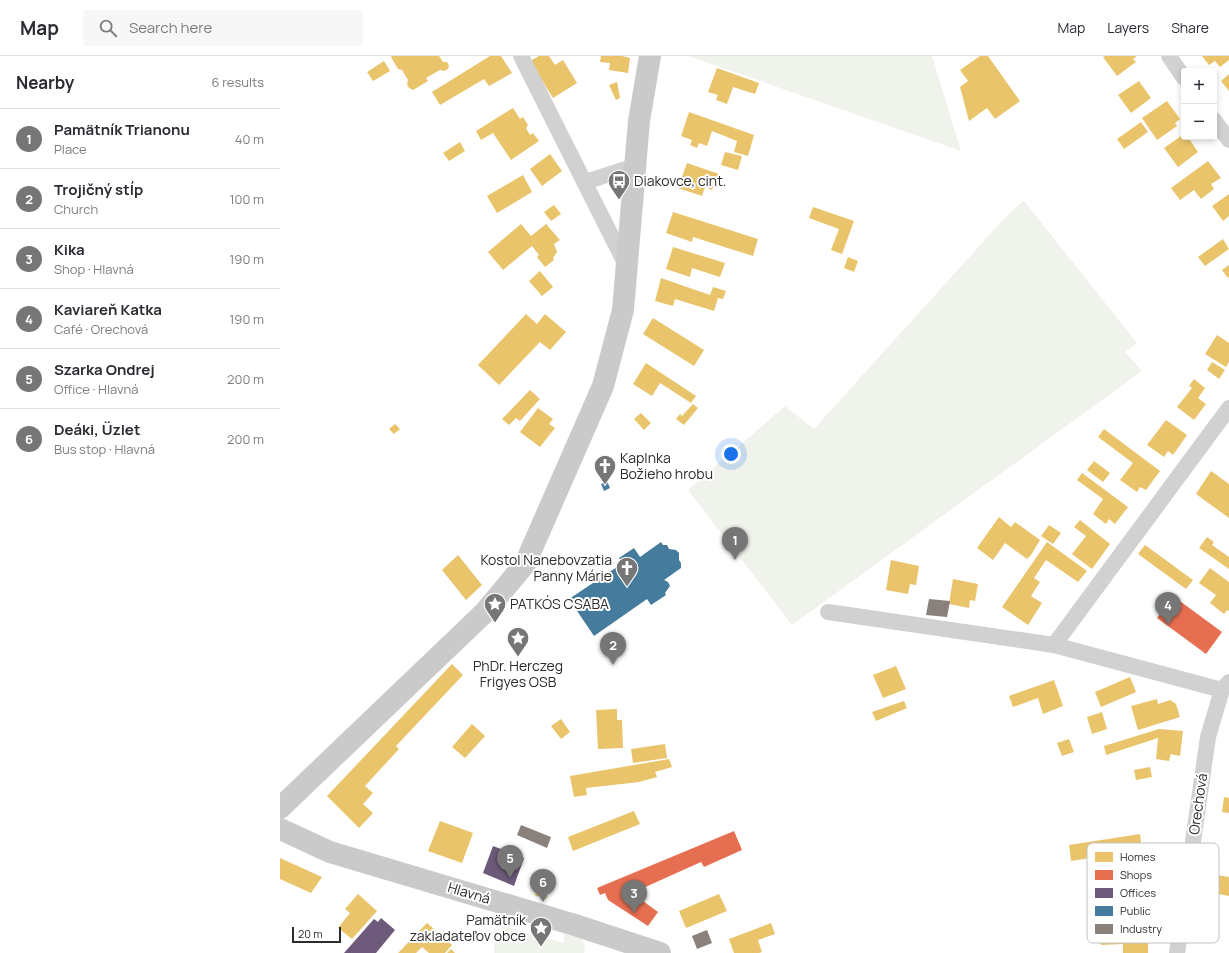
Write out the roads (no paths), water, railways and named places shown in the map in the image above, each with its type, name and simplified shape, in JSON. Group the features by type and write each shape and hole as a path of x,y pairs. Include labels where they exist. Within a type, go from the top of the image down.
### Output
{"street":[{"path":"521,56 626,266"},
{"path":"280,808 484,613 525,564 603,386 623,310 634,166 639,121 650,56"},
{"path":"1168,56 1181,74"},
{"path":"1217,124 1229,140"},
{"path":"584,182 634,166"},
{"path":"1054,645 1229,408"},
{"path":"828,612 1054,645 1225,686"},
{"name":"Orechová","path":"1193,843 1208,737 1225,686"},
{"name":"Hlavná","path":"280,828 330,852 575,925 660,953"},
{"name":"Orechová","path":"1177,953 1178,943"}],"place":[{"name":"Diakovce, cint.","path":"619,200"},
{"name":"Kaplnka Božieho hrobu","path":"605,486"},
{"name":"Pamätník Trianonu","path":"735,560"},
{"name":"Kostol Nanebovzatia Panny Márie","path":"627,588"},
{"name":"PATKÓS CSABA","path":"495,624"},
{"name":"Kaviareň Katka","path":"1168,625"},
{"name":"PhDr. Herczeg Frigyes OSB","path":"518,658"},
{"name":"Trojičný stĺp","path":"613,665"},
{"name":"Szarka Ondrej","path":"510,878"},
{"name":"Deáki, Üzlet","path":"543,902"},
{"name":"Kika","path":"634,913"},
{"name":"Pamätník zakladateľov obce","path":"541,948"}]}
